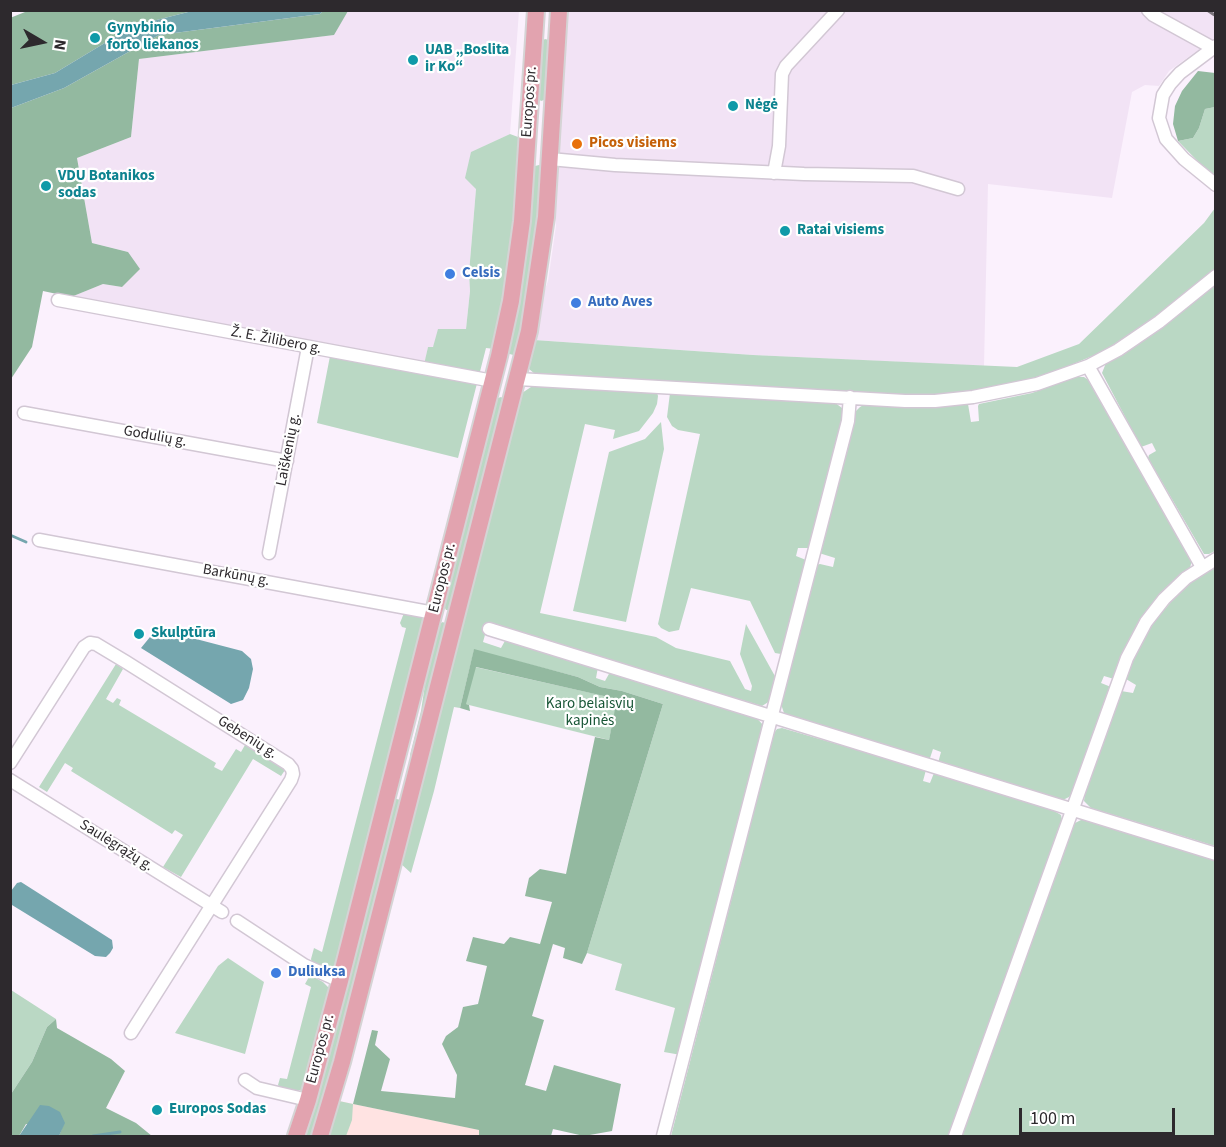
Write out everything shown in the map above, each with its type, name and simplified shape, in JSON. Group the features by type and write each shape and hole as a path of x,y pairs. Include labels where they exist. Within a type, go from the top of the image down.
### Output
{"main road":[{"name":"Europos pr.","path":"296,1137 308,1100 493,381 517,260 527,157 536,10"},
{"name":"Europos pr.","path":"320,1137 342,1062 529,332 546,217 559,10"},
{"path":"534,29 558,30"},
{"path":"527,157 550,159"},
{"path":"493,381 517,382"},
{"path":"434,613 457,618"},
{"path":"397,755 400,764 407,771 417,773"}],"street":[{"path":"774,173 779,146 782,74 786,66 838,10"},
{"path":"1148,10 1153,15 1214,47 1180,73 1170,84 1163,94 1159,118 1161,129 1170,144 1215,185"},
{"path":"550,159 615,165 774,173 913,176 958,189"},
{"path":"517,382 925,401 1001,393 1037,384 1088,366 1118,350 1159,322 1215,276"},
{"name":"Ž. E. Žilibero g.","path":"58,300 493,381"},
{"name":"Laiškenių g.","path":"269,553 308,347"},
{"path":"1088,366 1202,567"},
{"path":"663,1137 848,421 850,398"},
{"name":"Godulių g.","path":"24,413 287,461"},
{"name":"Barkūnų g.","path":"39,540 434,613"},
{"path":"955,1137 1127,658 1141,632 1164,599 1186,578 1215,559"},
{"path":"489,629 1215,854"},
{"name":"Gebenių g.","path":"10,763 84,647 90,643 96,644 126,662 288,764 293,774 131,1033"},
{"name":"Saulėgrąžų g.","path":"10,780 222,912"},
{"path":"237,921 304,965 339,981"},
{"path":"245,1080 257,1088 308,1100"}],"shaded area":[{"path":"348,11 519,11 510,134 472,152 476,189 466,329 428,347 425,363 71,297 103,284 122,287 128,252 92,243 77,158 131,137 139,59 333,35"},
{"path":"565,11 1215,11 1215,38 1169,71 1159,86 1145,85 1132,92 1112,198 988,184 984,366 753,355 534,340 548,281 556,226 554,207 558,169 559,99"},
{"path":"339,1101 480,1130 479,1136 328,1136"}],"green space":[{"path":"30,10 192,11 133,26 55,73 11,85 10,18"},
{"name":"VDU Botanikos sodas","path":"323,11 348,11 334,35 139,59 131,137 77,158 92,243 128,252 140,269 122,287 103,284 71,297 43,291 32,347 11,379 11,108 64,88 159,35 320,14"},
{"path":"549,40 547,99 541,101 538,98 542,41"},
{"path":"1198,71 1215,73 1215,107 1205,109 1193,138 1178,141 1173,124 1175,106 1182,91"},
{"path":"1215,107 1215,179 1178,141 1193,138 1205,109"},
{"path":"510,134 521,141 512,254 495,349 486,348 458,458 317,423 331,351 423,369 428,347 433,347 438,329 466,329 476,189 465,178 471,152"},
{"path":"535,166 542,167 540,222 517,356 506,353 533,171"},
{"path":"1215,208 1215,269 1157,316 1104,351 1057,371 1022,381 957,394 898,395 542,376 529,369 534,340 753,355 1017,367 1079,344 1204,223"},
{"path":"1215,284 1215,551 1204,554 1148,458 1156,451 1152,443 1141,447 1102,373 1106,363 1137,345"},
{"path":"1076,377 1084,377 1091,382 1192,560 1190,568 1163,593 1114,679 1104,676 1101,683 1111,687 1073,792 1069,797 1061,801 938,763 941,752 933,749 929,761 785,716 781,704 816,565 833,567 835,558 819,553 856,411 865,404 936,407 968,404 971,422 979,421 979,404 1032,393"},
{"path":"531,387 656,389 658,396 653,413 639,431 613,439 615,430 585,424 540,613 656,637 676,648 730,661 745,689 751,691 752,686 740,654 746,624 776,678 770,701 762,706 488,624 483,642 501,648 506,639 598,667 596,678 605,681 610,672 754,715 763,725 764,729 681,1055 664,1052 675,1008 615,990 622,964 587,953 663,704 622,691 600,687 578,677 474,650 460,708 454,707 411,873 400,863 522,393"},
{"path":"670,393 834,402 842,408 843,419 810,548 798,548 796,556 806,560 781,654 775,653 750,601 691,588 679,630 669,632 658,624 700,434 678,430 672,426 667,417"},
{"path":"501,397 504,399 450,610 446,610 443,604 495,399"},
{"path":"661,422 664,449 626,622 573,611 609,452 645,439"},
{"path":"1215,565 1215,846 1091,808 1084,801 1085,792 1121,691 1133,693 1136,685 1126,679 1135,653 1150,626 1186,585"},
{"path":"404,613 418,613 425,622 338,964 334,970 329,971 312,963 311,959 314,948 322,952 406,628 400,623"},
{"path":"443,622 447,625 410,760 421,711 429,658 438,624"},
{"path":"474,649 578,677 600,687 622,691 663,704 587,953 582,964 563,958 565,948 553,944 532,1016 544,1020 525,1085 546,1091 554,1065 621,1084 612,1131 584,1136 553,1129 551,1136 479,1136 479,1130 353,1104 372,1030 378,1031 375,1045 390,1059 381,1091 455,1098 457,1075 442,1044 446,1036 458,1027 463,1007 478,1004 487,966 466,961 473,937 504,944 510,937 540,944 552,902 525,896 529,878 540,869 566,874 595,737 609,740 617,699 476,667 466,704 469,705 470,711 460,708"},
{"path":"116,664 123,669 106,699 113,703 117,698 121,700 119,705 216,763 214,767 222,771 236,749 241,752 245,745 285,770 281,776 253,759 181,877 163,867 183,835 175,830 172,834 71,771 73,768 65,763 47,792 39,787"},
{"name":"Karo belaisvių kapinės","path":"475,667 618,699 609,740 465,704"},
{"path":"782,728 926,770 923,781 930,783 934,773 1051,809 1061,815 1062,820 950,1136 671,1136 774,733 777,729"},
{"path":"393,798 404,801 314,1136 302,1136"},
{"path":"1083,819 1215,859 1215,1136 961,1136 1071,825"},
{"path":"228,958 264,982 245,1054 175,1033 218,966"},
{"path":"310,975 323,982 329,991 305,1086 295,1091 280,1088 278,1085 280,1078 287,1079 311,987 305,984"},
{"path":"11,990 56,1019 47,1027 32,1062 11,1094"},
{"path":"56,1019 57,1028 111,1059 125,1071 106,1108 136,1123 152,1136 59,1136 64,1123 26,1124 19,1136 11,1136 11,1094 32,1062 47,1027"},
{"path":"339,1101 353,1104 352,1120 346,1136 330,1136 329,1133"}],"water":[{"path":"192,11 323,11 320,14 159,35 64,88 11,108 11,85 55,73 133,26"},
{"path":"157,634 196,639 242,651 251,659 253,669 249,688 243,700 231,704 141,648 150,637"},
{"path":"21,882 112,940 113,948 110,953 106,957 95,956 12,905 11,891 17,883"},
{"path":"40,1105 49,1106 60,1112 65,1123 59,1136 19,1136"}],"waterway":[{"path":"10,535 26,542"},
{"path":"93,1136 120,1132"}],"railway":[{"path":"1207,10 1216,16"}],"place":[{"name":"Gynybinio forto liekanos","path":"95,38"},
{"name":"UAB „Boslita ir Ko“","path":"413,60"},
{"name":"Nėgė","path":"733,106"},
{"name":"Picos visiems","path":"577,144"},
{"name":"VDU Botanikos sodas","path":"46,186"},
{"name":"Ratai visiems","path":"785,231"},
{"name":"Celsis","path":"450,274"},
{"name":"Auto Aves","path":"576,303"},
{"name":"Skulptūra","path":"139,634"},
{"name":"Duliuksa","path":"276,973"},
{"name":"Europos Sodas","path":"157,1110"}]}
